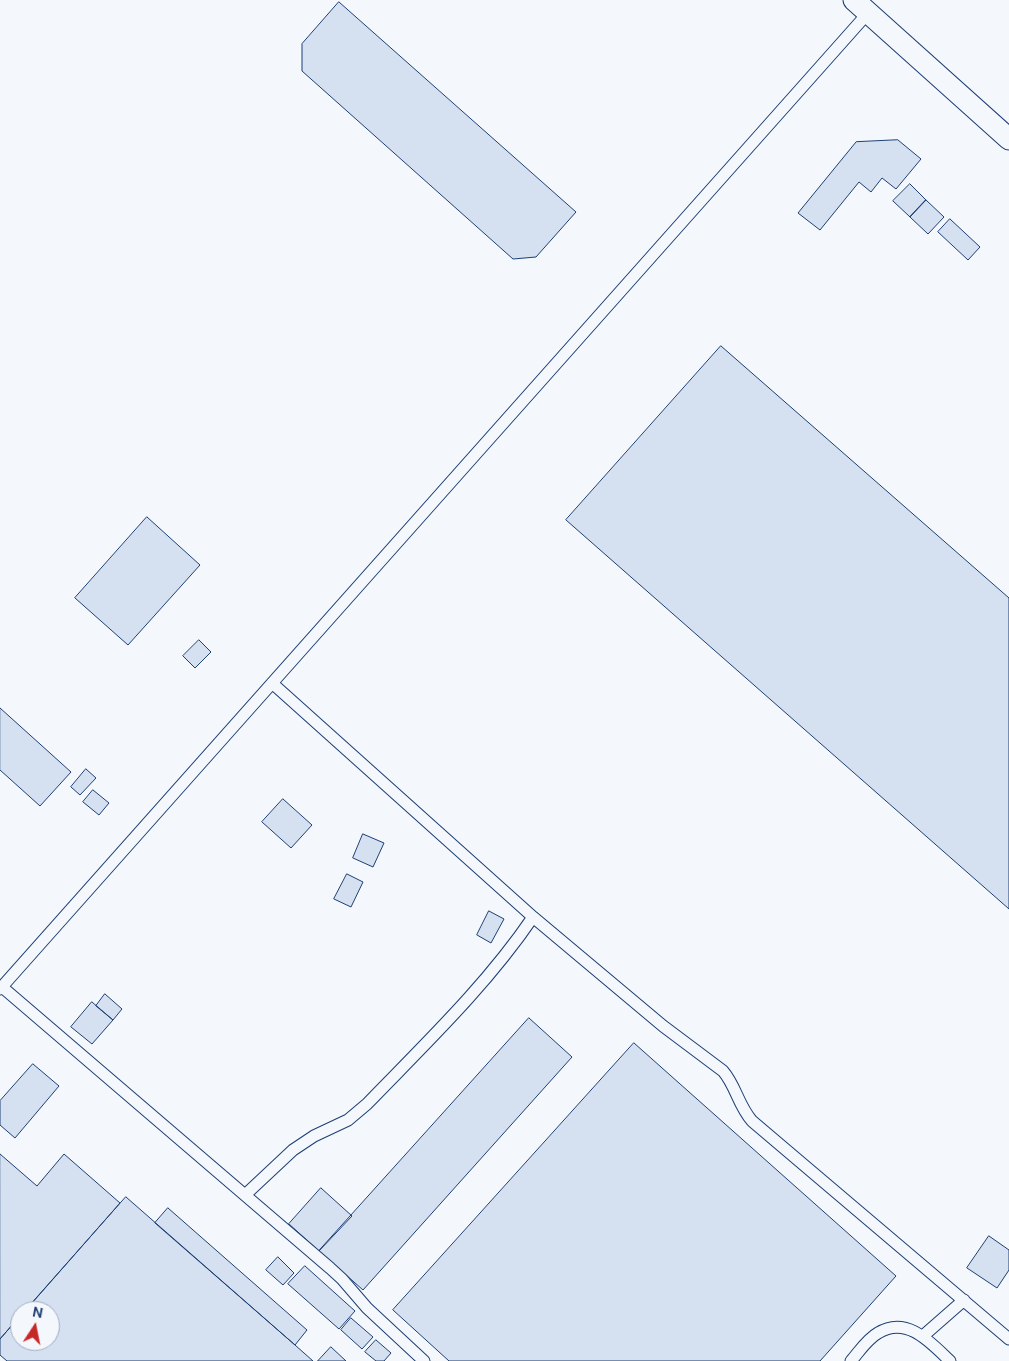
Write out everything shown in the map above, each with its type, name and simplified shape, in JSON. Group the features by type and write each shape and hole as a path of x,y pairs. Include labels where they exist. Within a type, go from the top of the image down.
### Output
{"street":[{"path":"861,6 1009,139"}],"lane":[{"path":"424,1361 367,1308 330,1268 1,988 272,683 861,6"},
{"path":"272,683 533,917 663,1026 723,1071 730,1080 741,1107 752,1121 1009,1338"},
{"path":"245,1195 293,1150 314,1136 348,1120 367,1104 479,987 511,949 533,917"},
{"path":"923,1336 964,1300"},
{"path":"851,1361 870,1339 878,1333 896,1327 906,1328 923,1336 950,1361"}],"building":[{"path":"339,2 576,212 536,257 513,259 302,71 302,44"},
{"path":"898,140 921,159 896,189 882,178 871,192 859,182 820,230 798,213 856,142"},
{"path":"910,184 926,200 910,217 893,201"},
{"path":"926,200 944,217 928,234 910,217"},
{"path":"950,219 980,247 968,260 938,232"},
{"path":"721,346 1009,598 1009,909 566,520"},
{"path":"147,517 200,565 128,645 75,598"},
{"path":"199,640 211,652 195,668 183,656"},
{"path":"0,708 71,772 40,806 0,770"},
{"path":"86,769 96,778 80,795 71,787"},
{"path":"93,790 109,803 99,815 83,802"},
{"path":"283,799 312,825 291,848 262,822"},
{"path":"363,834 384,843 373,867 353,858"},
{"path":"347,874 363,882 351,907 334,899"},
{"path":"489,911 504,919 491,943 477,935"},
{"path":"105,994 122,1009 113,1020 96,1006"},
{"path":"92,1002 113,1020 92,1044 71,1027"},
{"path":"529,1018 572,1057 363,1290 319,1251"},
{"path":"634,1043 896,1276 820,1361 449,1361 393,1310"},
{"path":"33,1064 59,1086 15,1138 0,1125 0,1101"},
{"path":"0,1154 37,1186 64,1154 120,1203 34,1301 10,1301 10,1328 0,1339"},
{"path":"321,1188 352,1216 319,1251 289,1224"},
{"path":"126,1197 313,1361 7,1361 0,1355 0,1339 10,1328 10,1351 60,1351 60,1301 34,1301"},
{"path":"168,1208 307,1330 295,1345 155,1223"},
{"path":"989,1236 1009,1250 1009,1270 997,1288 967,1268"},
{"path":"278,1257 294,1273 283,1285 266,1270"},
{"path":"305,1266 355,1311 339,1329 288,1284"},
{"path":"351,1318 373,1337 362,1349 341,1330"},
{"path":"376,1340 391,1353 384,1361 376,1361 365,1352"},
{"path":"331,1347 346,1361 318,1361"}]}
